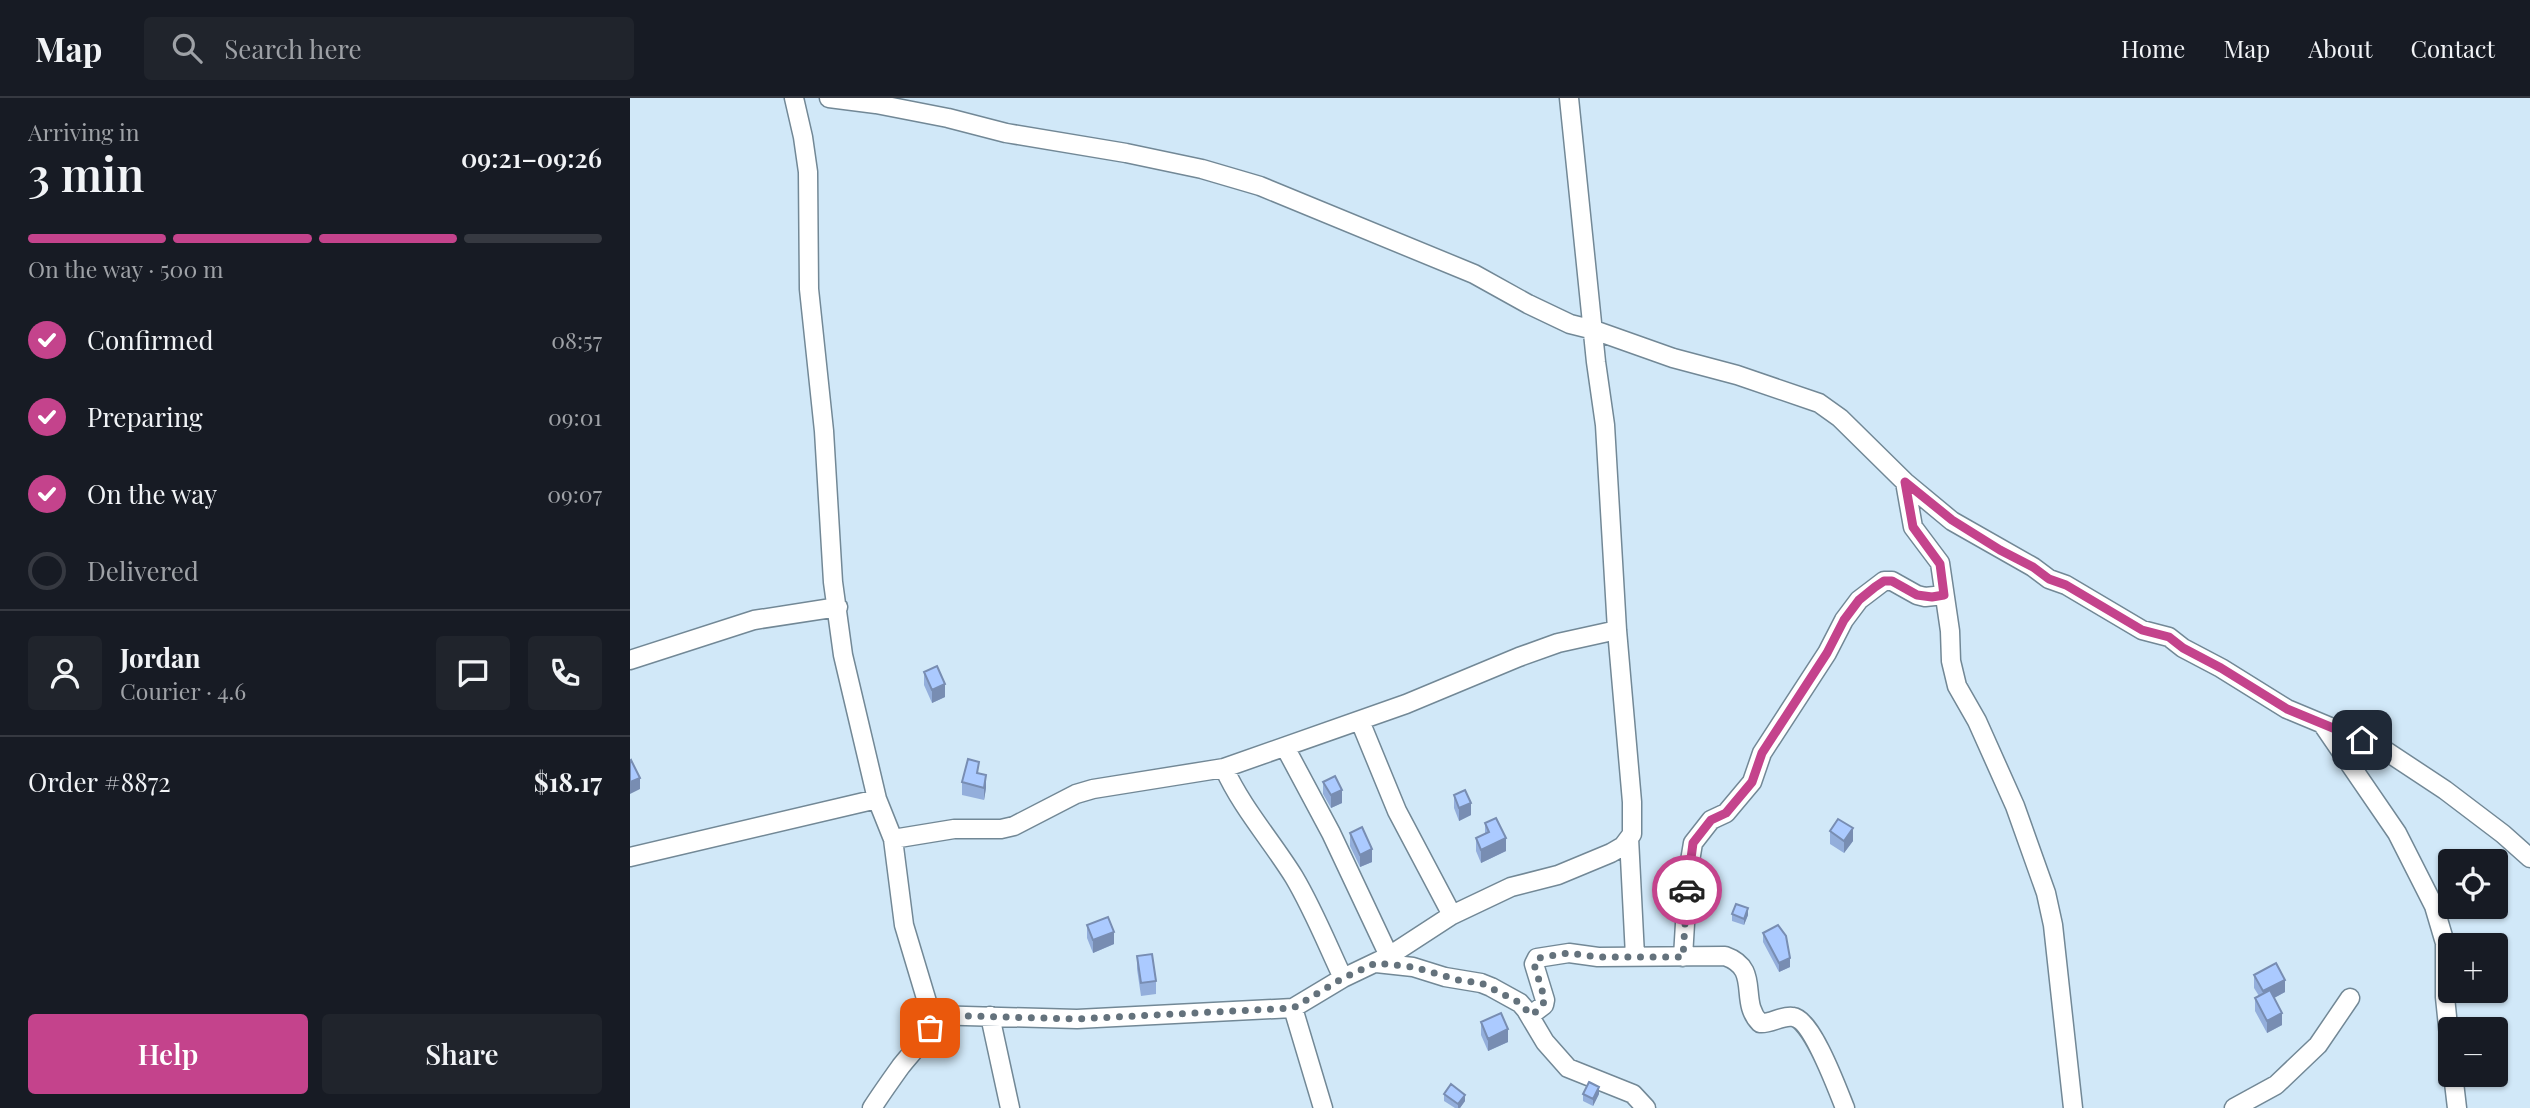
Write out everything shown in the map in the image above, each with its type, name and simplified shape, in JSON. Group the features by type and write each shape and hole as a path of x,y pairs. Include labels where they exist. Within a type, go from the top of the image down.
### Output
{"street":[{"path":"794,98 808,172 809,289 824,431 833,582 844,655 877,799 893,839 904,925 931,1015 930,1028 872,1108"},
{"path":"829,98 876,104 1006,133 1126,153 1202,169 1260,186 1474,274 1559,319 1673,358 1737,374 1819,403 1830,409 1905,482 1952,520 2049,579 2066,585 2142,630 2164,634 2287,709 2393,756 2445,790 2530,858"},
{"path":"931,1015 1077,1019 1293,1008 1343,978 1383,960 1452,915 1511,887 1559,875 1594,861 1623,846 1632,834 1607,452 1569,98"},
{"path":"1905,482 1913,527 1940,564 1950,631 1951,661 1957,686 1977,721 2015,806 2046,894 2053,925 2073,1108"},
{"path":"1683,957 1688,873 1693,843 1711,820 1726,813 1752,782 1762,753 1827,653 1844,620 1859,600 1884,581 1892,581 1917,595 1944,595"},
{"path":"630,660 691,638 754,620 838,607"},
{"path":"893,839 954,829 1014,826 1076,794 1093,789 1224,768 1406,704 1558,643 1617,630"},
{"path":"1360,721 1397,811 1452,915"},
{"path":"2321,722 2337,741 2397,833 2434,906 2445,943 2447,1017"},
{"path":"1285,747 1331,833 1383,960"},
{"path":"1224,768 1247,811 1293,875 1309,903 1343,978"},
{"path":"630,857 877,799"},
{"path":"1629,838 1635,956"},
{"path":"1531,1015 1540,1009 1545,1000 1534,964 1538,958 1569,953 1598,957 1725,956 1738,960 1746,972 1750,1004 1760,1023 1793,1017 1800,1020 1818,1046 1845,1108"},
{"path":"1383,960 1458,980 1481,983 1520,1003 1531,1015 1545,1042 1567,1068 1633,1094 1646,1108"},
{"path":"2234,1108 2276,1084 2318,1045 2350,998"},
{"path":"1293,1008 1324,1108"},
{"path":"989,1016 1010,1108"},
{"path":"2455,1087 2457,1108"}],"building":[{"path":"937,666 945,684 932,690 924,672"},
{"path":"968,759 979,762 977,773 986,775 984,788 962,782"},
{"path":"630,761 640,778 630,782"},
{"path":"1335,776 1342,790 1331,795 1323,782"},
{"path":"1465,790 1471,803 1459,808 1454,795"},
{"path":"1496,818 1506,838 1481,850 1476,838 1489,832 1485,823"},
{"path":"1838,819 1853,828 1844,841 1830,831"},
{"path":"1362,827 1372,849 1360,855 1350,833"},
{"path":"1736,904 1748,908 1744,919 1732,914"},
{"path":"1108,917 1114,932 1093,940 1087,925"},
{"path":"1778,925 1786,936 1790,958 1779,963 1763,933"},
{"path":"1152,954 1156,981 1141,983 1137,956"},
{"path":"2276,963 2285,980 2263,991 2254,975"},
{"path":"2270,990 2282,1013 2267,1021 2255,998"},
{"path":"1501,1013 1508,1029 1488,1039 1481,1022"},
{"path":"1589,1082 1599,1087 1593,1099 1583,1094"},
{"path":"1451,1084 1465,1095 1458,1104 1444,1094"}],"way so far":[{"path":"930,1028 931,1015 1077,1019 1293,1008 1343,978 1376,963 1413,967 1445,977 1481,983 1520,1003 1531,1015 1544,1005 1545,1000 1534,964 1538,958 1556,953 1598,957 1683,957 1687,890"}],"route":[{"path":"1687,890 1693,843 1700,831 1711,820 1726,813 1752,782 1762,753 1859,600 1884,581 1892,581 1917,595 1944,595 1940,564 1913,527 1905,482 1952,520 2049,579 2066,585 2142,630 2164,634 2287,709 2362,740"}]}
